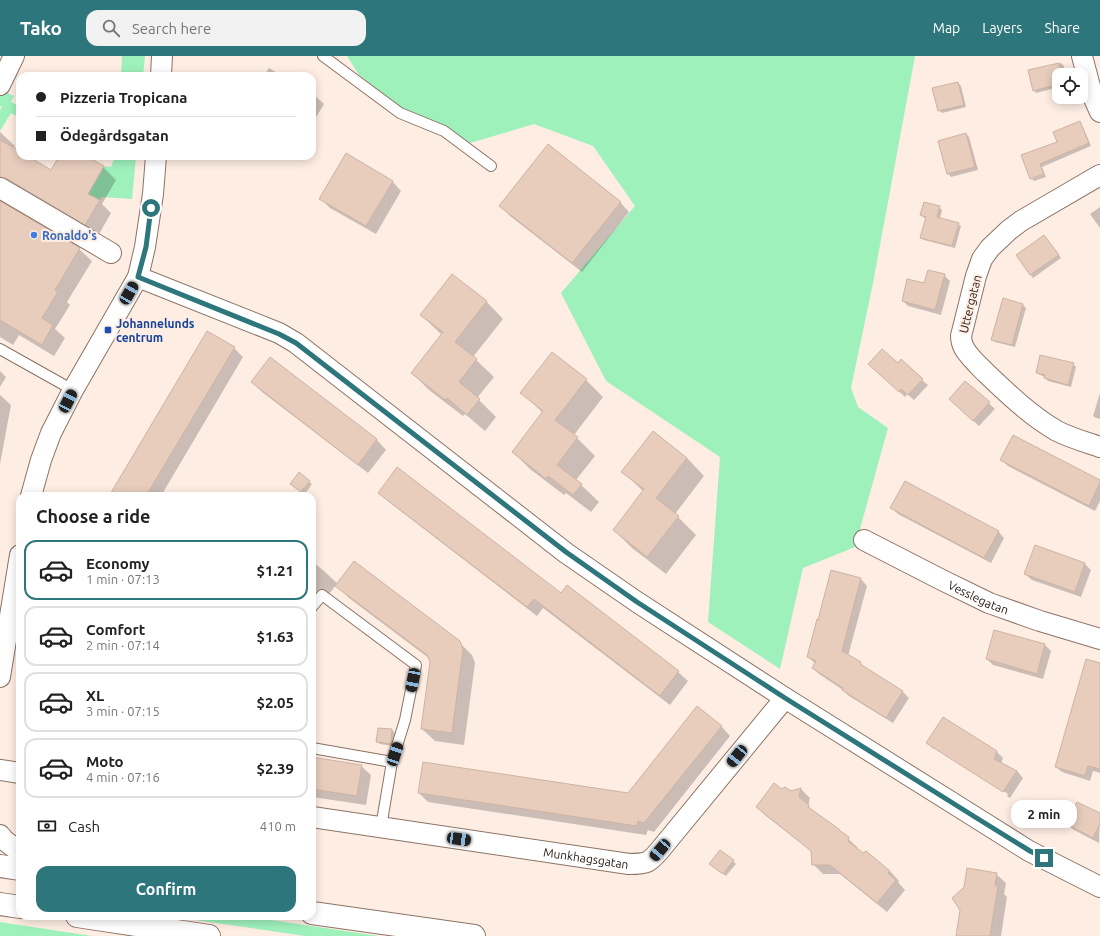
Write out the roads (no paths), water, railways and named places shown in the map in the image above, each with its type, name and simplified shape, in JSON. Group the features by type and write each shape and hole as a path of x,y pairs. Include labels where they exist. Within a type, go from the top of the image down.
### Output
{"main road":[{"path":"0,866 16,868"},
{"path":"0,904 16,906"},
{"path":"316,913 474,936"},
{"path":"103,920 209,936"}],"street":[{"path":"0,85 14,56"},
{"path":"161,72 162,56"},
{"path":"1082,56 1092,94 1100,112"},
{"path":"32,492 41,460 51,433 73,390 138,277 146,247 156,160"},
{"name":"Uttergatan","path":"1100,175 1021,221 990,248 982,259 976,276 961,336 961,341 964,348 978,366 1006,392 1042,421 1070,437 1100,447"},
{"path":"0,188 111,252"},
{"path":"138,277 279,334 296,343 570,556 637,602 785,698 1030,851 1100,887"},
{"name":"Vesslegatan","path":"864,540 989,603 1040,621 1100,639"},
{"path":"0,677 16,579"},
{"name":"Munkhagsgatan","path":"316,818 629,864 647,863 654,857 785,698"},
{"path":"0,770 16,772"},
{"path":"0,835 16,849"}],"lane":[{"path":"323,56 400,113 444,131 491,166"},
{"path":"0,349 73,390"},
{"path":"316,602 322,594 416,665 405,720 392,762 382,827"},
{"path":"316,749 392,762"}],"place":[{"name":"Ronaldo's","path":"34,235"},
{"name":"Johannelunds centrum","path":"108,330"}]}
